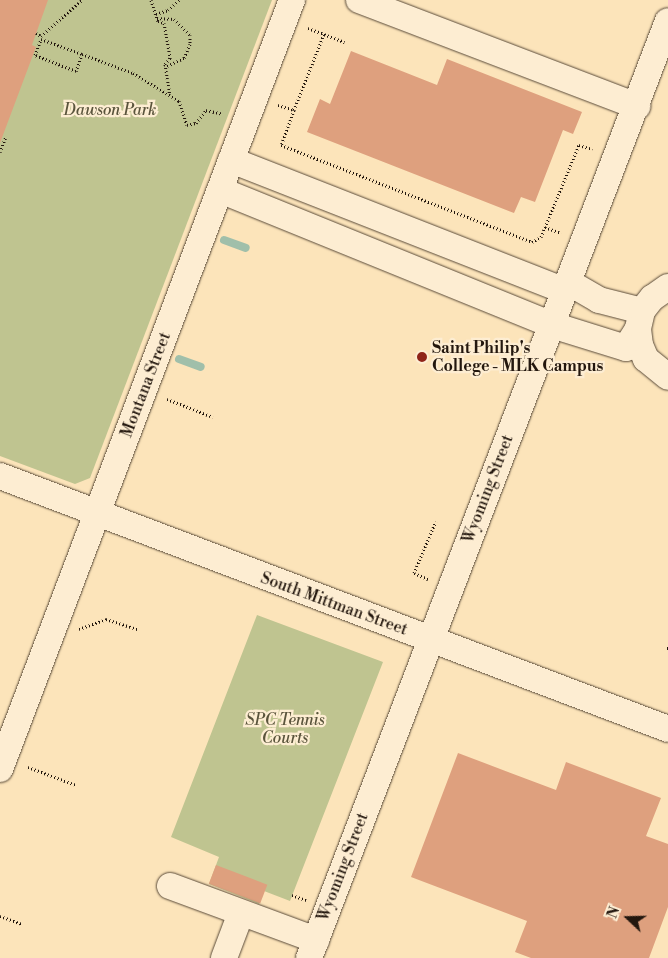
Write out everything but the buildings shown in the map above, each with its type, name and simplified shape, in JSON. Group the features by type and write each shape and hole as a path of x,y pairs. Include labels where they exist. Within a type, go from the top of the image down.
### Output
{"street":[{"name":"Montana Street","path":"11,767 97,514 292,0"},
{"path":"360,0 637,106"},
{"name":"Wyoming Street","path":"312,949 429,639 637,106 668,21"},
{"path":"231,160 567,287 640,320"},
{"path":"220,190 552,325 626,348 652,298 668,287"},
{"path":"640,320 640,345 646,360 668,377"},
{"name":"South Mittman Street","path":"0,476 668,729"},
{"path":"170,886 241,913 312,949"},
{"path":"224,958 241,913"}],"path":[{"path":"82,0 41,37 35,55 76,71 82,54"},
{"path":"151,0 157,16 164,23 170,58 166,67 170,95"},
{"path":"157,16 179,0"},
{"path":"166,10 168,17"},
{"path":"157,16 168,17 187,29 190,44 179,63 166,67"},
{"path":"305,27 344,42"},
{"path":"36,34 133,73 170,95 179,102 187,125 196,123 206,110 223,114"},
{"path":"324,34 281,145 532,242 541,237 579,145 594,150"},
{"path":"275,104 294,110"},
{"path":"0,152 6,136"},
{"path":"545,227 561,233"},
{"path":"164,398 213,417"},
{"path":"429,579 414,573 436,521"},
{"path":"74,631 106,619 137,629"},
{"path":"11,767 76,785"},
{"path":"292,895 309,901"},
{"path":"0,916 22,924"}],"green space":[{"name":"Dawson Park","path":"0,0 272,0 90,478 75,484 0,456"},
{"name":"SPC Tennis Courts","path":"257,615 383,662 290,901 264,891 259,904 209,884 219,857 171,837"}],"waterway":[{"path":"224,240 246,248"},
{"path":"179,359 201,367"}],"place":[{"name":"Saint Philip's College - MLK Campus","path":"422,357"}]}
